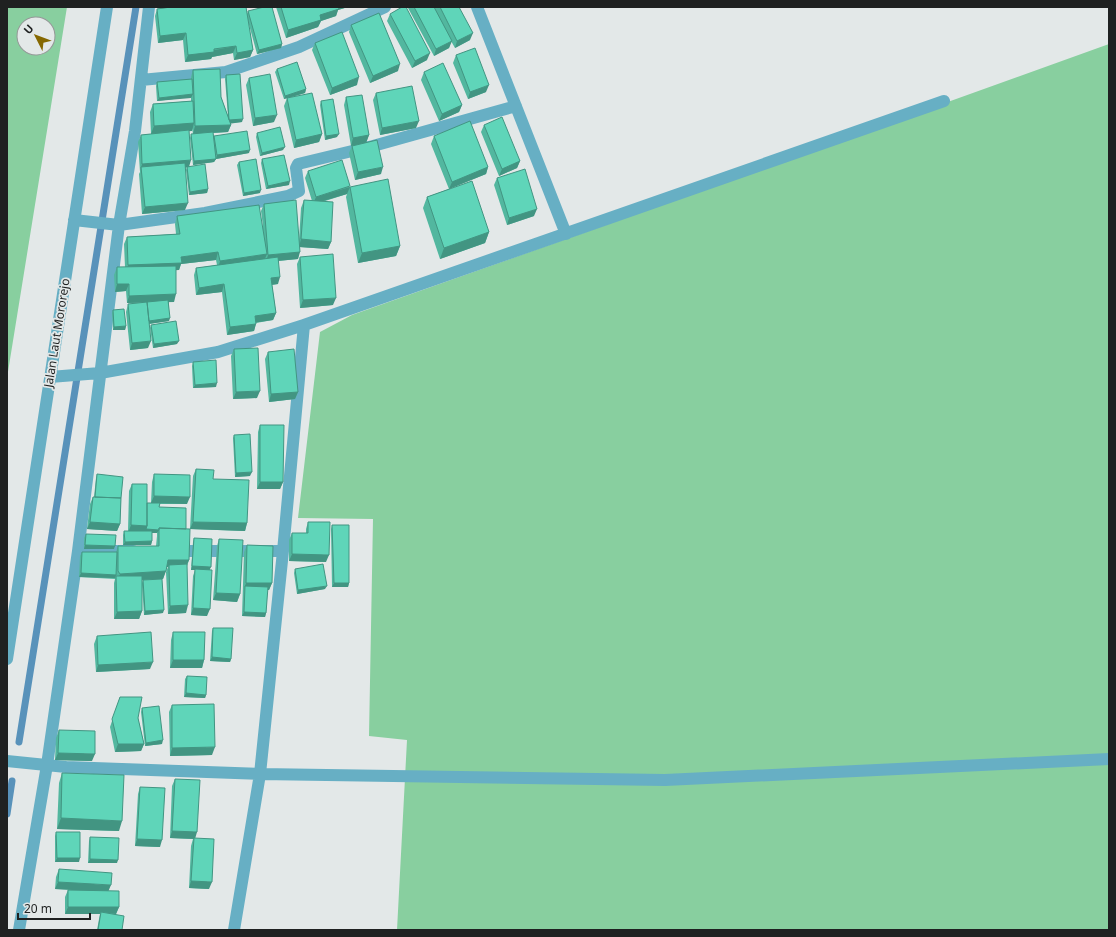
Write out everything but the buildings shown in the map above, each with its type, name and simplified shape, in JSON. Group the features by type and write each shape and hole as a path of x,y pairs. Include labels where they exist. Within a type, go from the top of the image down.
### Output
{"street":[{"name":"Jalan Laut Mororejo","path":"7,659 50,377 78,221 107,7"},
{"path":"19,930 47,765 78,551 97,373 116,225 135,131 149,7"},
{"path":"141,80 226,72 299,47 385,7"},
{"path":"477,7 566,234"},
{"path":"50,377 97,373 218,352 304,325 944,101"},
{"path":"78,221 116,225 205,213 288,196 299,191 296,168 298,164 373,146 516,106"},
{"path":"234,930 260,774 304,325"},
{"path":"78,551 149,551"},
{"path":"165,551 283,551"},
{"path":"7,761 47,765 260,774 665,780 1109,759"}],"green space":[{"path":"7,7 67,7 7,378"},
{"path":"1109,44 1109,930 397,930 407,740 369,736 373,519 298,518 320,332 352,315"}],"waterway":[{"path":"19,742 136,7"},
{"path":"7,814 12,781"}]}
